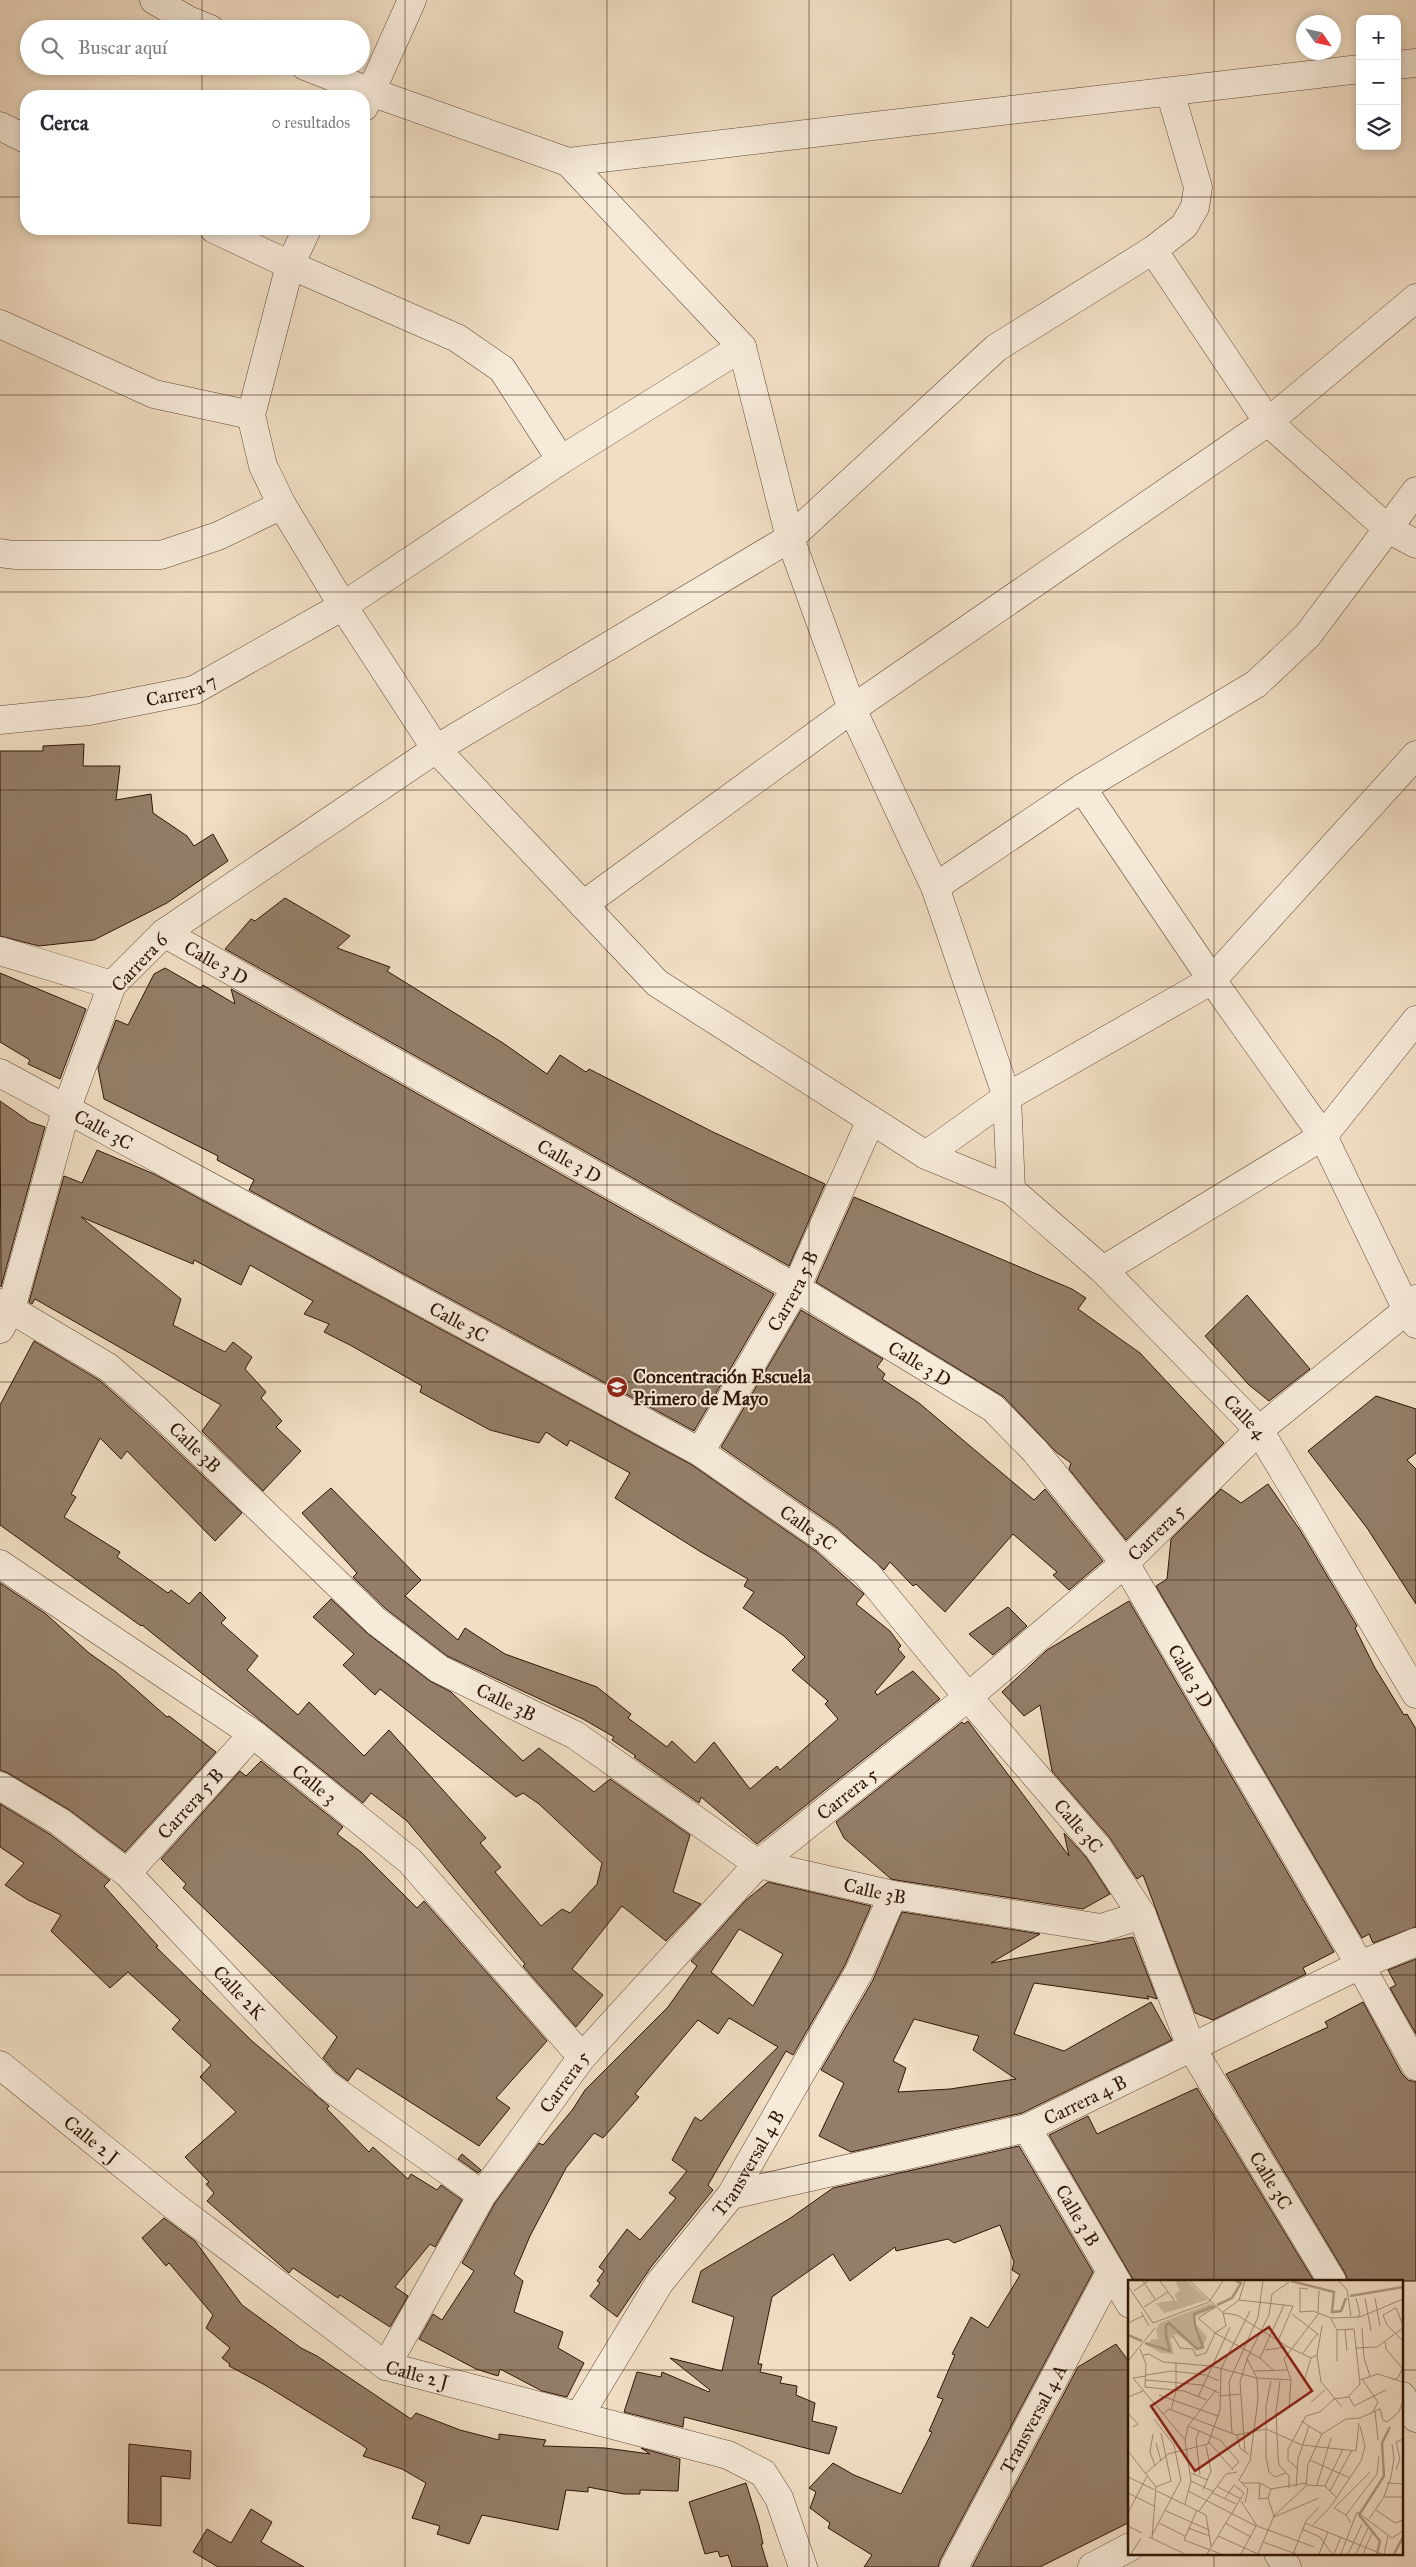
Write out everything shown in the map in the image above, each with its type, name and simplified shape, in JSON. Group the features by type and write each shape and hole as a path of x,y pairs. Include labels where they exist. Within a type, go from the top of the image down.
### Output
{"street":[{"path":"154,0 188,20"},
{"path":"370,93 412,0"},
{"path":"1401,65 1416,63"},
{"path":"370,101 568,162 1356,70"},
{"path":"321,75 348,90"},
{"name":"Carrera 6","path":"4,1314 66,1110 112,985 164,934 436,749 790,538 996,348 1153,250 1184,226 1196,208 1198,188 1170,92"},
{"path":"0,126 20,136"},
{"path":"568,162 742,347 790,538 852,709 935,887 1006,1097 1012,1190"},
{"path":"227,235 290,265 457,338 502,369 561,460"},
{"path":"0,324 154,394 251,415 290,265 304,235"},
{"path":"1153,250 1268,422 1388,528 1416,544"},
{"path":"583,905 852,709 1268,422 1416,298"},
{"name":"Carrera 7","path":"0,720 89,711 194,690 343,606 561,460 742,347"},
{"name":"Calle 4","path":"251,415 263,466 282,504 343,606 436,749 657,983 926,1155 1012,1190 1103,1270 1259,1430 1416,1694"},
{"path":"935,887 1082,788 1256,684 1308,635 1416,491"},
{"path":"0,552 14,555 161,555 218,536 282,504"},
{"path":"926,1155 1006,1097 1212,980 1416,755"},
{"path":"1082,788 1212,980 1323,1136 1413,1311"},
{"name":"Calle 3 D","path":"164,934 796,1288 993,1408 1035,1451 1126,1563 1360,1965 1416,2066"},
{"path":"0,951 112,985"},
{"path":"1103,1270 1323,1136 1416,1020"},
{"name":"Calle 3C","path":"0,1074 700,1452 827,1540 867,1574 968,1697 1098,1848 1142,1914 1191,2047 1331,2280"},
{"name":"Carrera 5 B","path":"700,1452 796,1288 871,1120"},
{"name":"Carrera 5","path":"386,2366 482,2195 582,2057 758,1864 968,1697 1126,1563 1259,1430 1413,1311"},
{"name":"Calle 3B","path":"4,1314 108,1367 157,1410 376,1621 438,1669 575,1735 758,1864 893,1895 1101,1928 1142,1914"},
{"name":"Calle 3","path":"0,1564 253,1734 410,1861 582,2057"},
{"name":"Carrera 5 B","path":"127,1873 253,1734"},
{"name":"Calle 2K","path":"0,1786 60,1822 127,1873 327,2085 482,2195"},
{"name":"Transversal 4 B","path":"579,2416 660,2282 731,2195 859,1972 893,1895"},
{"name":"Carrera 4 B","path":"731,2195 1027,2128 1360,1965 1416,1942"},
{"name":"Calle 2 J","path":"0,2065 173,2205 386,2366 728,2455 763,2472 779,2498 803,2567"},
{"name":"Calle 3 B","path":"1027,2128 1128,2300"},
{"name":"Transversal 4 A","path":"954,2567 1111,2270"},
{"path":"1095,2566 1128,2549"},
{"path":"1279,2554 1287,2567"}],"building":[{"path":"84,744 83,766 120,766 116,800 151,794 153,813 187,836 194,846 213,834 228,861 167,903 94,940 39,946 0,936 0,751 43,751 43,746"},
{"path":"285,898 350,936 337,948 390,967 387,971 503,1043 547,1074 560,1055 586,1072 589,1069 713,1132 825,1184 789,1266 225,949 251,919 255,921"},
{"path":"165,968 200,988 203,985 235,1004 231,989 774,1294 694,1431 249,1190 254,1180 217,1160 218,1156 104,1099 98,1068 116,1020 128,1025 154,974"},
{"path":"0,973 86,1009 60,1079 28,1064 30,1060 0,1042"},
{"path":"0,1101 30,1122 45,1127 1,1287"},
{"path":"97,1150 154,1174 692,1465 817,1552 864,1594 856,1604 890,1631 901,1646 898,1649 905,1657 875,1692 877,1695 913,1671 940,1699 757,1844 701,1797 699,1803 612,1740 614,1737 583,1719 447,1656 386,1609 353,1577 357,1573 302,1513 331,1488 421,1580 405,1596 458,1640 465,1628 505,1654 597,1687 631,1714 628,1718 667,1747 672,1741 695,1763 714,1742 750,1789 777,1766 780,1770 838,1719 825,1704 828,1701 792,1670 805,1657 784,1636 743,1608 754,1592 744,1586 748,1579 615,1498 630,1473 570,1440 567,1446 546,1432 539,1443 490,1430 420,1392 422,1386 324,1332 329,1324 304,1314 313,1301 250,1265 241,1285 194,1260 193,1264 81,1217 181,1299 173,1325 225,1352 233,1342 252,1357 245,1369 266,1392 261,1398 282,1421 276,1427 301,1451 263,1491 202,1431 221,1405 35,1299 32,1304 29,1302 64,1176 82,1183"},
{"path":"854,1197 1072,1289 1086,1298 1078,1309 1140,1353 1224,1443 1126,1540 1069,1469 1071,1463 1056,1452 1004,1397 816,1282"},
{"path":"1247,1295 1310,1369 1269,1401 1249,1385 1205,1336"},
{"path":"801,1310 883,1359 877,1367 885,1374 882,1379 919,1403 1034,1500 1045,1489 1103,1561 1069,1590 1053,1575 1057,1572 1013,1534 945,1612 916,1584 913,1586 890,1562 884,1570 836,1527 721,1447"},
{"path":"34,1341 99,1380 242,1513 215,1541 127,1451 121,1459 100,1438 71,1494 76,1497 64,1517 120,1552 117,1557 168,1593 171,1590 189,1604 200,1592 226,1618 221,1623 258,1656 247,1670 298,1715 309,1702 364,1756 389,1730 486,1838 480,1843 501,1867 495,1872 541,1926 562,1909 570,1913 597,1884 602,1863 539,1804 523,1793 516,1797 380,1689 375,1695 343,1665 354,1654 313,1617 331,1599 367,1633 430,1681 451,1692 523,1761 539,1748 594,1792 610,1779 690,1835 673,1892 701,1904 666,1941 622,1906 572,1969 603,1995 576,2027 523,1966 525,1964 407,1821 371,1793 363,1803 142,1625 0,1525 0,1405"},
{"path":"1376,1396 1416,1409 1416,1453 1407,1460 1416,1469 1416,1604 1367,1528 1308,1451"},
{"path":"1268,1484 1300,1530 1357,1626 1355,1628 1375,1668 1404,1715 1407,1714 1416,1729 1416,1927 1373,1943 1369,1934 1362,1938 1156,1586 1167,1579 1171,1539 1221,1489 1241,1503"},
{"path":"0,1583 46,1614 89,1653 116,1672 167,1717 169,1716 216,1752 125,1852 68,1809 0,1770"},
{"path":"1129,1601 1334,1952 1303,1968 1306,1974 1213,2020 1195,2013 1143,1875 1137,1879 1110,1838 1052,1771 1040,1705 1024,1716 1002,1692 1047,1650"},
{"path":"1008,1607 1027,1626 993,1655 969,1634"},
{"path":"968,1721 1069,1856 1064,1833 1086,1857 1110,1894 1083,1909 891,1879 844,1838 836,1822 962,1722 964,1724"},
{"path":"261,1761 343,1827 337,1834 361,1852 417,1908 424,1901 547,2041 496,2098 510,2108 479,2146 357,2068 348,2081 337,2073 323,2058 337,2037 183,1888 186,1884 161,1859 240,1771 246,1776"},
{"path":"0,1804 51,1835 110,1880 104,1886 158,1946 156,1947 252,2041 329,2106 327,2109 369,2152 373,2147 408,2179 411,2174 437,2190 441,2185 462,2200 435,2247 430,2244 395,2287 408,2296 390,2327 340,2295 338,2298 293,2268 289,2273 207,2201 214,2193 206,2184 209,2182 185,2157 236,2112 200,2077 211,2065 172,2029 180,2020 128,1972 110,1988 51,1931 61,1915 28,1900 5,1885 24,1863 0,1847"},
{"path":"768,1882 871,1906 845,1965 793,2055 786,2051 708,2185 713,2190 651,2267 617,2317 590,2296 600,2283 597,2281 604,2271 599,2267 627,2229 640,2240 676,2198 669,2193 687,2171 672,2160 695,2117 701,2121 778,2047 729,2018 718,2034 698,2020 635,2094 639,2097 603,2138 594,2133 566,2168 530,2236 514,2274 523,2281 514,2312 563,2332 558,2348 584,2363 567,2397 542,2391 500,2369 498,2376 476,2369 419,2339 433,2314 442,2320 474,2271 462,2263 495,2203 539,2143 543,2145 573,2109 585,2090 668,2007 697,1966 691,1961 746,1900","holes":["739,1929 783,1954 753,2006 711,1972"]},
{"path":"902,1912 1040,1934 991,1963 1133,1937 1157,1999 1147,1996 1149,1999 1034,1983 1014,2034 1064,2051 1151,2002 1172,2040 1022,2113 851,2152 819,2136 844,2083 821,2070 873,1980","holes":["914,2019 979,2036 973,2050 1016,2079 950,2089 898,2092 906,2068 893,2061"]},
{"path":"1416,1959 1416,2034 1390,1988 1396,1985 1388,1970"},
{"path":"1363,2002 1402,2074 1408,2080 1416,2082 1416,2281 1348,2280 1226,2074 1328,2027 1325,2022"},
{"path":"1197,2088 1313,2280 1133,2280 1049,2135 1088,2116 1097,2134"},
{"path":"1019,2146 1093,2272 938,2567 864,2567 872,2555 828,2528 830,2523 810,2508 816,2492 809,2488 833,2463 854,2475 901,2494 932,2432 929,2431 943,2399 937,2397 955,2355 952,2354 971,2317 988,2328 1020,2275 1012,2270 1014,2262 1000,2225 954,2243 948,2239 896,2251 895,2247 850,2281 833,2254 772,2297 758,2364 762,2364 760,2372 782,2377 780,2383 797,2386 796,2395 815,2403 812,2421 837,2427 829,2454 684,2417 683,2427 624,2412 637,2372 661,2377 662,2372 709,2392 710,2390 670,2358 722,2371 734,2317 692,2302 701,2271 789,2219 833,2188"},
{"path":"462,2154 481,2170 478,2173 458,2159"},
{"path":"164,2218 195,2241 242,2305 301,2348 317,2356 411,2419 416,2413 460,2430 499,2440 499,2434 546,2440 543,2446 605,2448 650,2454 641,2448 680,2459 678,2491 640,2490 640,2494 624,2494 588,2487 588,2492 566,2490 558,2530 482,2515 469,2544 437,2534 440,2526 412,2518 426,2483 402,2469 363,2456 367,2449 362,2445 265,2385 229,2366 230,2364 222,2358 230,2348 206,2328 213,2315 169,2263 166,2266 142,2238"},
{"path":"1116,2344 1128,2360 1128,2523 1040,2567 972,2567 1078,2367"},
{"path":"129,2444 191,2451 190,2479 161,2476 161,2526 128,2523"},
{"path":"746,2483 759,2525 763,2544 761,2544 768,2567 732,2567 728,2555 720,2557 718,2551 705,2554 689,2502"},
{"path":"251,2509 272,2522 261,2542 304,2567 218,2567 193,2552 207,2529 231,2543"}],"place":[{"name":"Concentración Escuela Primero de Mayo","path":"617,1387"}]}
